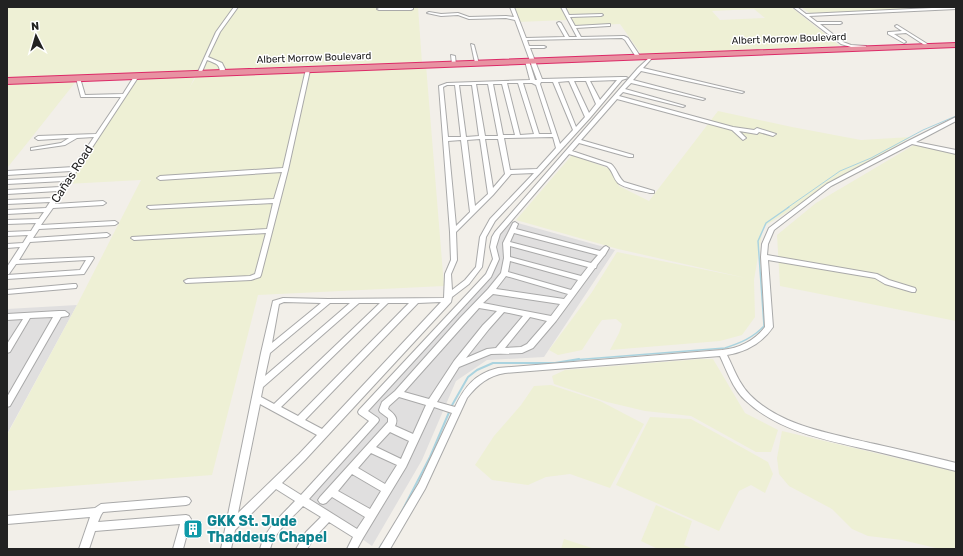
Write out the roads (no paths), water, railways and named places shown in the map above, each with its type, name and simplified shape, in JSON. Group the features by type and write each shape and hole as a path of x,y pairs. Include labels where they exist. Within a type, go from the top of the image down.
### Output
{"highway":[{"name":"Albert Morrow Boulevard","path":"644,58 848,47 865,48 956,44"},
{"name":"Albert Morrow Boulevard","path":"7,81 308,70 454,60 477,63 644,58 956,44"}],"street":[{"path":"199,74 218,32 236,7"},
{"path":"379,9 411,9 411,7"},
{"path":"512,7 528,47 530,61 559,148"},
{"path":"563,7 579,37"},
{"path":"795,7 848,47"},
{"path":"805,15 956,8"},
{"path":"429,13 441,15 465,14 516,19"},
{"path":"840,13 844,18"},
{"path":"568,16 601,15"},
{"path":"559,22 567,37"},
{"path":"816,23 840,24"},
{"path":"574,26 609,25"},
{"path":"897,26 926,45"},
{"path":"544,32 547,38"},
{"path":"904,42 889,33 907,32"},
{"path":"231,527 274,484 448,299 467,282 480,267 483,238 492,220 588,117 609,91 640,69 644,58 626,37 524,39"},
{"path":"472,44 477,63"},
{"path":"528,47 544,47"},
{"path":"206,58 220,64 223,69 222,73"},
{"path":"640,69 742,92"},
{"path":"188,281 255,277 258,275 285,170 308,70"},
{"name":"Cañas Road","path":"7,272 137,76"},
{"path":"78,78 82,96 124,95"},
{"path":"587,79 599,104"},
{"path":"603,79 609,91"},
{"path":"264,549 269,537 375,420 362,412 489,275 496,259 493,247 495,237 623,90 626,79"},
{"path":"448,299 448,274 454,260 441,87 446,84 626,79 703,98"},
{"path":"555,80 575,130"},
{"path":"571,80 588,117"},
{"path":"504,82 518,137"},
{"path":"520,82 537,136"},
{"path":"453,232 506,178 508,172 490,83"},
{"path":"457,84 473,213"},
{"path":"474,84 491,194"},
{"path":"623,90 683,106"},
{"path":"595,96 605,97"},
{"path":"617,97 733,129 751,132 757,132 757,130 773,134"},
{"path":"384,549 422,486 455,411 473,384 486,374 494,371 722,354 736,351 752,344 763,335 769,327 764,257 765,244 771,229 829,185 956,118"},
{"path":"571,122 582,122"},
{"path":"733,129 744,138"},
{"path":"38,138 98,135"},
{"path":"446,140 555,135 569,136"},
{"path":"33,150 63,144 77,136"},
{"path":"579,141 631,156"},
{"path":"910,142 956,152"},
{"path":"569,152 609,166 615,170 619,180 622,183 652,192"},
{"path":"7,173 74,169"},
{"path":"160,178 285,170"},
{"path":"508,172 539,171"},
{"path":"14,172 7,182 68,179"},
{"path":"7,192 62,189"},
{"path":"8,202 55,200"},
{"path":"150,207 277,201"},
{"path":"7,212 103,203"},
{"path":"7,222 41,221"},
{"path":"7,234 115,223"},
{"path":"323,500 392,423 392,418 384,410 383,406 386,402 398,393 491,291 504,273 507,258 506,243 513,227 604,251 565,302 554,319 532,344 525,349 498,351 478,356 456,365"},
{"path":"134,238 269,231"},
{"path":"7,246 27,242 107,235"},
{"path":"506,243 594,266"},
{"path":"764,257 877,276 887,282 912,290"},
{"path":"7,277 82,272 91,258 14,262"},
{"path":"507,258 582,279"},
{"path":"504,273 572,293"},
{"path":"7,292 73,286"},
{"path":"491,291 565,302"},
{"path":"226,549 275,304 277,301 415,301 448,299"},
{"path":"265,353 328,301"},
{"path":"258,388 357,301"},
{"path":"275,408 386,301"},
{"path":"299,421 415,301"},
{"path":"478,305 554,319"},
{"path":"352,549 371,515 388,490 415,439 431,404 456,365 502,310"},
{"path":"7,317 62,314 7,404"},
{"path":"498,351 528,315"},
{"path":"7,350 28,316"},
{"path":"468,350 478,356"},
{"path":"722,354 736,381 748,398 760,408 786,423 852,442 956,467"},
{"path":"398,393 455,411"},
{"path":"256,398 322,433"},
{"path":"388,427 415,439"},
{"path":"370,448 402,464"},
{"path":"351,469 388,490"},
{"path":"274,484 359,535"},
{"path":"330,492 371,515"},
{"path":"84,549 97,512 100,508 186,501"},
{"path":"7,520 97,512"},
{"path":"302,549 310,535 328,517"},
{"path":"92,527 186,519 178,549"}],"waterway":[{"path":"787,208 840,171 871,158 923,130 956,116"},
{"path":"573,360 725,348 751,337 764,326 758,241 766,223 789,207"},
{"path":"573,360 579,359"},
{"path":"451,407 468,377 477,370 493,363 555,363 573,360"},
{"path":"399,517 430,457 450,410"},
{"path":"379,549 382,544"}],"place":[{"name":"GKK St. Jude Thaddeus Chapel","path":"193,529"}]}
